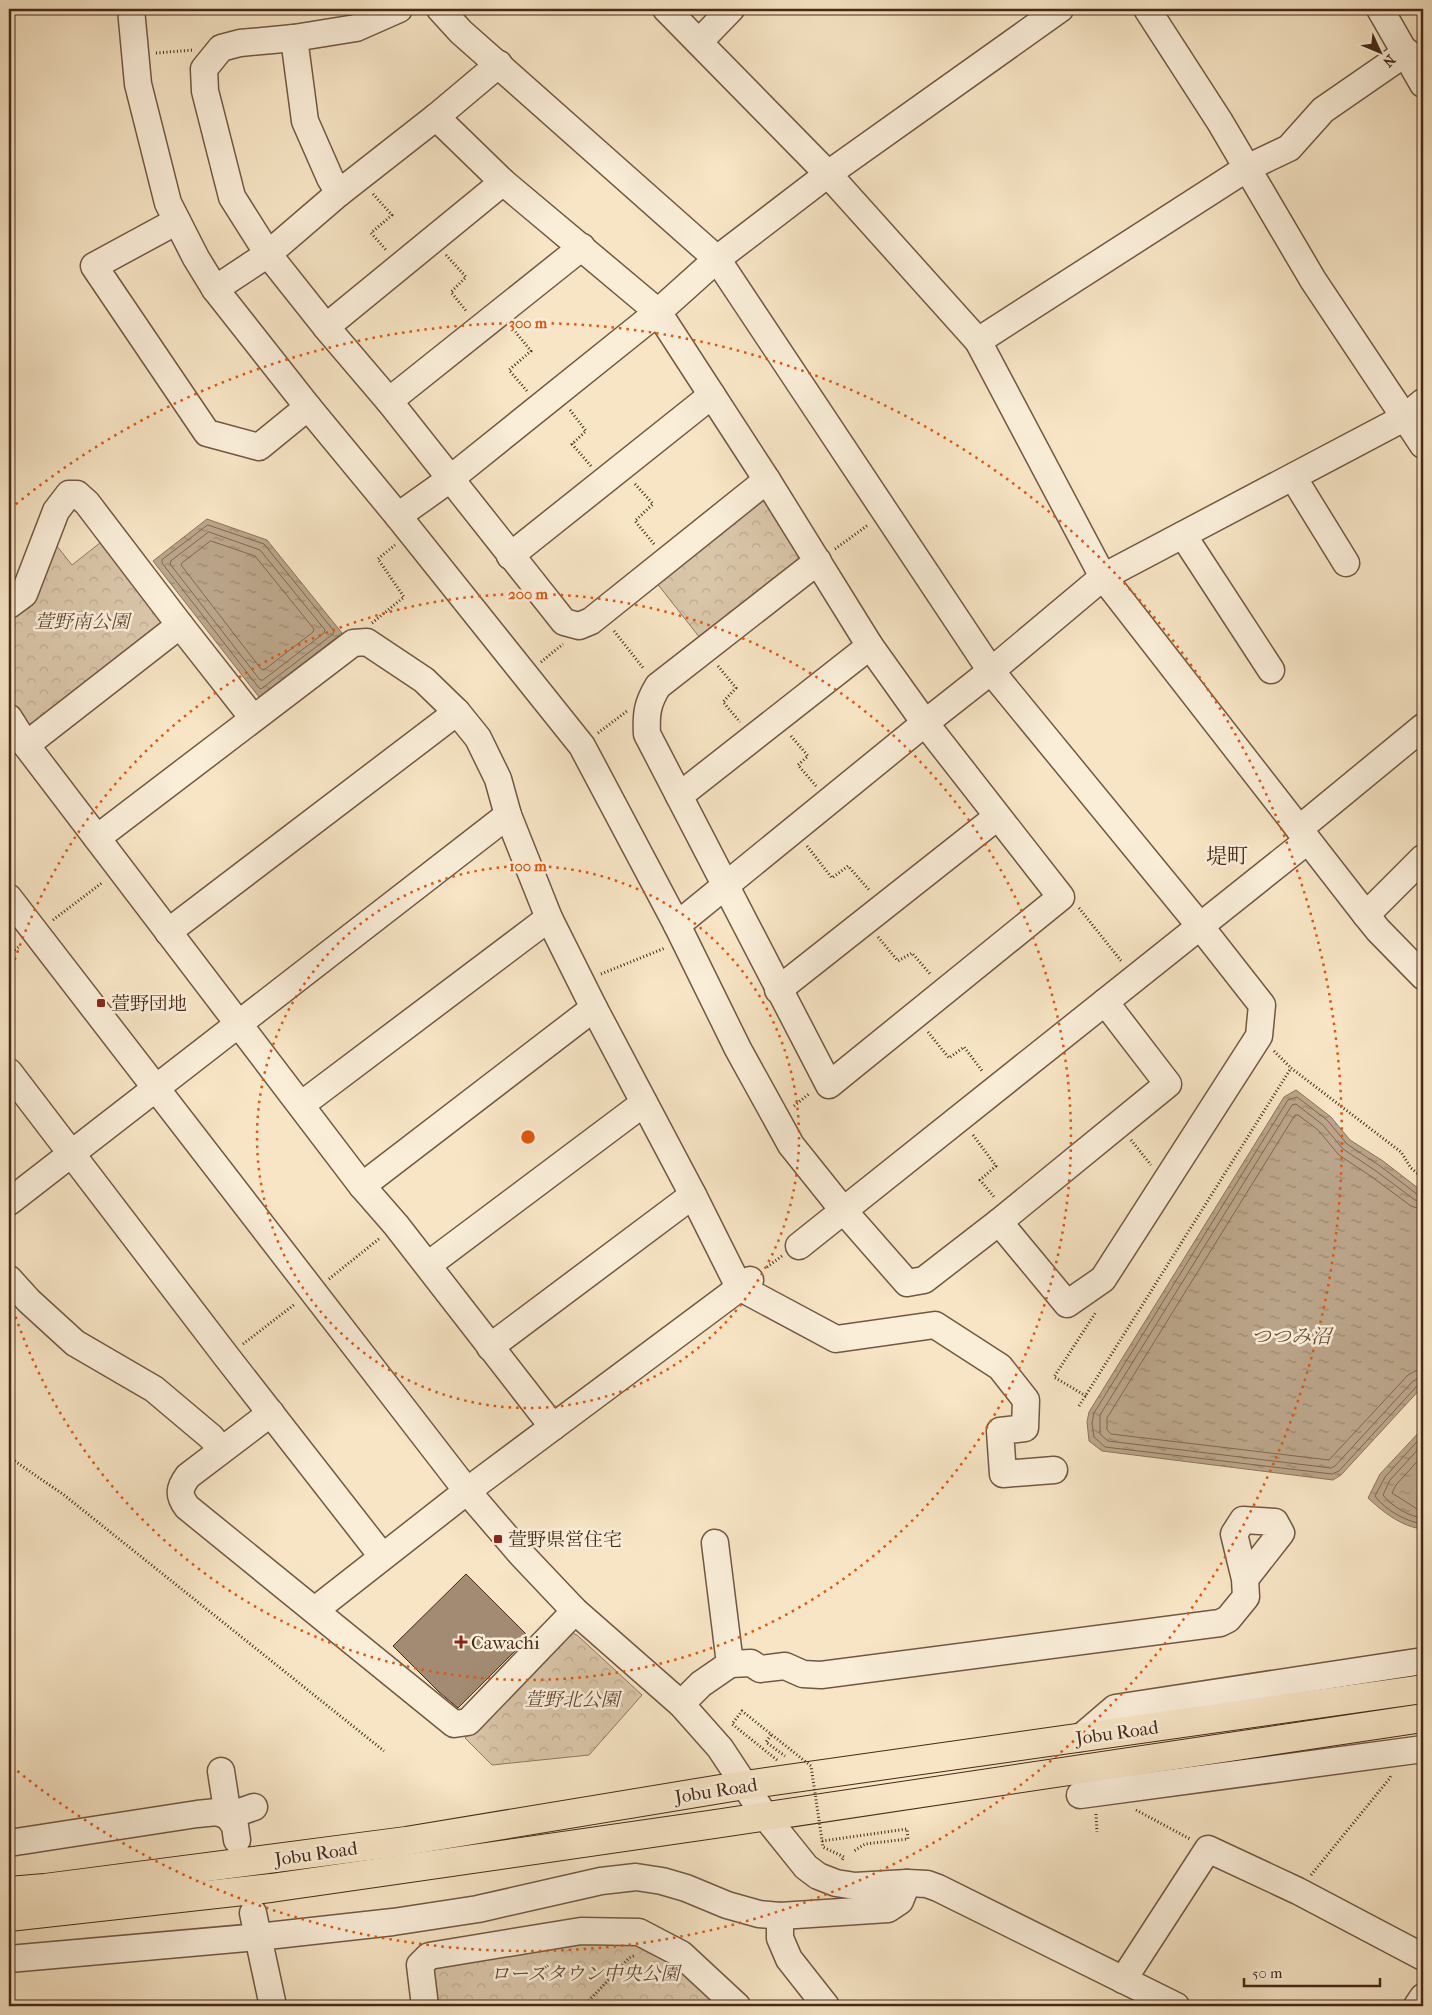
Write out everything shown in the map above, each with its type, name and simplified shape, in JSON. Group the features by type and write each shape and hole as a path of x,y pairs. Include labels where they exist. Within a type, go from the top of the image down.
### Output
{"highway":[{"name":"Jobu Road","path":"9,1891 93,1882 406,1841 745,1785 1423,1689"},
{"name":"Jobu Road","path":"9,1917 271,1888 1423,1718"}],"street":[{"path":"131,9 138,84 168,204 215,289 582,746 680,932 738,1049 791,1145 843,1210 907,1283 924,1280 1004,1218 1168,1084 1105,1002"},
{"path":"399,9 356,28 294,38 240,43 221,48 204,68 205,91 232,197 268,254 326,328 389,401 564,622 579,626 591,621 767,480"},
{"path":"440,9 461,32 717,259 991,671 1200,926 1262,1006 1259,1036 1103,1279 1066,1304 1004,1218"},
{"path":"666,9 828,174 978,341 1103,577 1378,930 1423,976"},
{"path":"699,42 731,9"},
{"path":"404,524 450,479 658,312 717,259 828,174 1060,9"},
{"path":"1147,9 1248,168 1313,280 1376,371 1414,410 1423,445"},
{"path":"1380,9 1423,84"},
{"path":"294,38 305,122 330,178 339,193"},
{"path":"978,341 1248,168 1289,148 1323,110 1406,52"},
{"path":"215,289 268,254 339,193 436,117 499,64"},
{"path":"436,117 503,182 658,312 767,480 818,561 870,646 925,723 1061,897 829,1085 778,990 647,734 646,714 650,698 658,686 818,561"},
{"path":"326,328 503,182"},
{"path":"177,221 94,266 207,433 259,447 308,407"},
{"path":"389,401 582,247"},
{"path":"510,556 712,395"},
{"path":"680,932 725,886 991,671 1103,577 1293,477 1414,410"},
{"path":"1293,477 1346,564"},
{"path":"9,605 24,594 56,511 69,494 77,494 87,503 253,718"},
{"path":"1183,535 1271,670"},
{"path":"26,745 180,625"},
{"path":"97,838 353,643 367,642 424,680 457,712 478,738 498,779 508,815 549,918 580,982 694,1195 745,1284 836,1339 935,1325 1000,1367 1026,1400 1025,1428 1000,1431 1003,1474 1054,1470"},
{"path":"680,796 870,646"},
{"path":"168,932 457,712"},
{"path":"9,718 26,745 362,1186 396,1226 553,1427"},
{"path":"799,1246 1200,926 1423,726"},
{"path":"9,1202 508,815"},
{"path":"778,990 997,817"},
{"path":"1366,915 1423,858"},
{"path":"9,898 467,1491 521,1554 575,1612 680,1704 720,1748 765,1816 806,1867 818,1876 836,1883 854,1886 907,1883 927,1884 938,1888 1176,2006"},
{"path":"300,1105 549,918"},
{"path":"362,1186 594,1008"},
{"path":"9,1072 382,1556"},
{"path":"432,1262 644,1103"},
{"path":"490,1347 694,1195"},
{"path":"9,1279 28,1301 76,1343 154,1389 211,1437 221,1449"},
{"path":"316,1611 382,1556 467,1491 745,1284"},
{"path":"271,1413 221,1449 185,1480 179,1493 182,1501 454,1724 468,1722 575,1612"},
{"path":"715,1543 730,1664"},
{"path":"680,1704 701,1684 730,1664 751,1663 760,1669 785,1666 803,1674 820,1675 1220,1623 1228,1619 1246,1597 1245,1578"},
{"path":"1080,1738 1115,1708 1423,1661"},
{"path":"1080,1795 1392,1754 1423,1748"},
{"path":"221,1771 232,1828"},
{"path":"232,1828 254,1807"},
{"path":"9,1843 217,1812 232,1828"},
{"path":"1123,1980 1208,1850 1298,1891 1423,1957"},
{"path":"807,1914 818,1876"},
{"path":"9,1959 256,1925 448,1914 601,1881 636,1877 662,1881 686,1888 727,1905 759,1914 780,1916 888,1909 900,1901 907,1883"},
{"path":"780,1916 780,1938 789,1959 826,2006"},
{"path":"256,1925 262,2004"},
{"path":"424,2006 420,1965 429,1956 581,1930 639,1932 681,1954 737,2006"},
{"path":"1417,2006 1423,1997"}],"path":[{"path":"147,54 221,48"},
{"path":"360,178 392,215 371,233 400,266"},
{"path":"432,240 466,278 451,292 531,351 510,370 586,431 572,444 652,504 635,521 666,560"},
{"path":"818,561 886,512"},
{"path":"369,625 404,597 378,559 404,524"},
{"path":"600,614 658,686"},
{"path":"524,676 564,643"},
{"path":"705,649 736,688 723,702 753,738"},
{"path":"582,746 628,710"},
{"path":"776,720 808,756 798,765 829,802"},
{"path":"795,830 832,878 848,866 898,961 912,953 945,991"},
{"path":"52,921 120,869"},
{"path":"1058,893 1073,901 1135,978"},
{"path":"580,982 680,932"},
{"path":"915,1015 949,1058 964,1047 996,1088"},
{"path":"1079,1406 1291,1068 1340,1108 1401,1152 1411,1168 1423,1178"},
{"path":"792,1107 826,1080"},
{"path":"959,1118 996,1166 980,1180 1004,1218"},
{"path":"1118,1123 1165,1183"},
{"path":"324,1282 396,1226"},
{"path":"226,1356 303,1298"},
{"path":"1086,1396 1054,1377 1096,1312"},
{"path":"9,1457 71,1501 384,1751"},
{"path":"777,1760 732,1724 742,1711 811,1766 822,1847 844,1857 840,1863"},
{"path":"771,1735 766,1742 786,1757"},
{"path":"1298,1891 1390,1778 1393,1766 1392,1754"},
{"path":"1128,1788 1133,1808 1208,1850"},
{"path":"822,1841 906,1830 908,1839 865,1844 854,1851"},
{"path":"584,2006 629,1958 641,1953"},
{"path":"226,2006 262,2004"}],"green space":[{"path":"757,494 773,498 807,553 704,643 652,577"},
{"name":"萱野南公園","path":"105,539 164,614 165,628 38,727 21,726 9,707 9,612 52,540 72,565"},
{"name":"萱野北公園","path":"569,1632 577,1635 642,1695 589,1755 492,1765 465,1738"},
{"name":"ローズタウン中央公園","path":"582,1938 636,1940 677,1964 722,2006 431,2006 428,1971 437,1964"}],"water":[{"path":"207,519 267,540 342,633 259,697 153,561"},
{"name":"つつみ沼","path":"1296,1090 1331,1117 1350,1140 1383,1161 1423,1192 1423,1386 1341,1475 1333,1480 1102,1451 1089,1441 1087,1422 1089,1412 1284,1097"},
{"path":"1423,1428 1423,1529 1400,1522 1368,1498 1380,1474"}],"building":[{"name":"Cawachi","path":"466,1574 529,1637 458,1708 439,1692 393,1646"}],"place":[{"name":"萱野団地","path":"101,1003"},
{"name":"萱野県営住宅","path":"498,1539"},
{"name":"Cawachi","path":"461,1642"}],"district":[{"name":"堤町","path":"1227,856"}]}
